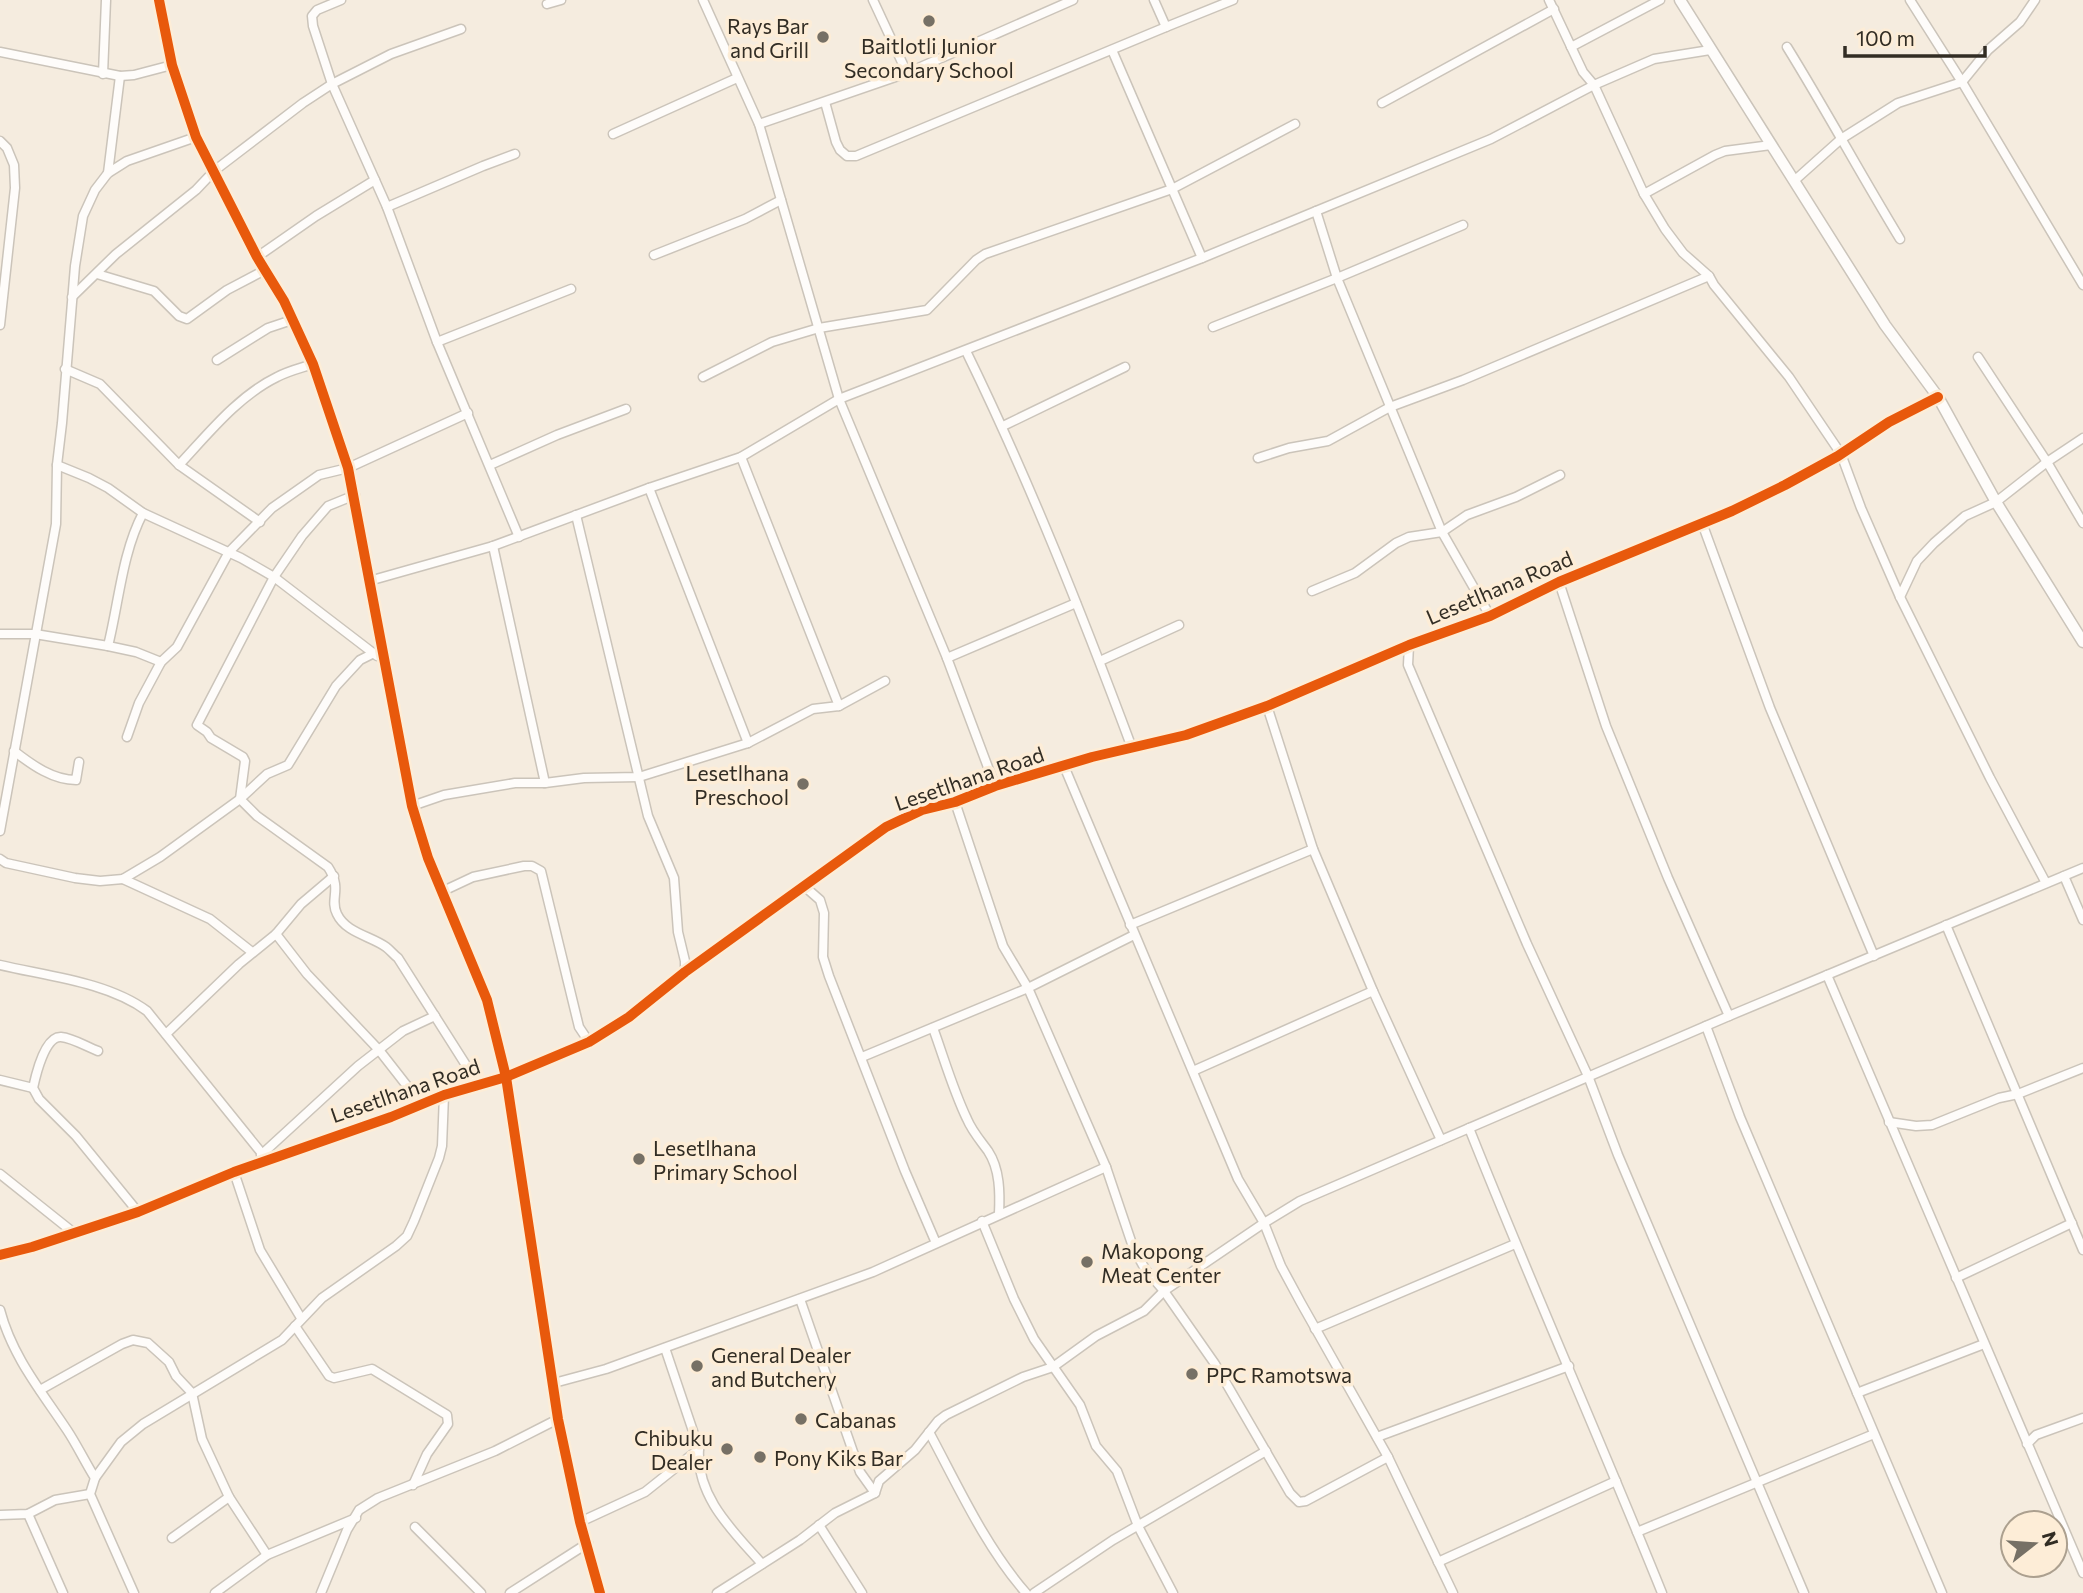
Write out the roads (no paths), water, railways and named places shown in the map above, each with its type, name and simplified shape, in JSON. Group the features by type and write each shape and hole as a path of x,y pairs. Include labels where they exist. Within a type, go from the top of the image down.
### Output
{"street":[{"path":"103,74 106,0"},
{"path":"159,0 172,65 196,137 313,364 348,468 412,806 441,892 487,1000 506,1077 558,1419 580,1522 600,1593"},
{"path":"341,0 317,10 312,16 332,84 387,207 438,342 519,537"},
{"path":"547,4 561,0"},
{"path":"703,0 759,124 839,399 947,658 995,786"},
{"path":"873,0 907,73"},
{"path":"759,124 907,73 1073,0"},
{"path":"1154,0 1166,27"},
{"path":"825,102 839,150 847,156 856,156 1233,0"},
{"path":"1549,0 1583,72 1594,85 1644,194 1665,229 1683,253 1709,276 1789,377 1840,454 1900,597 1990,778 2046,883"},
{"path":"1571,47 1660,0"},
{"path":"1681,0 1885,325 1938,397 1996,502 2083,642"},
{"path":"1910,0 2083,285"},
{"path":"1794,181 1841,139 1898,103 1962,82 1988,50 2020,22 2035,0"},
{"path":"1382,103 1554,9"},
{"path":"72,297 116,254 196,190 214,171 303,103 332,84 391,54 461,29"},
{"path":"1787,47 1900,239"},
{"path":"1112,50 1202,258"},
{"path":"369,581 493,546 741,457 839,399 1202,258 1491,139 1594,85 1654,60 1710,50"},
{"path":"0,52 120,76 172,65"},
{"path":"108,173 120,76"},
{"path":"612,134 737,78"},
{"path":"703,377 764,345 819,328 928,310 985,254 1172,189 1295,124"},
{"path":"0,831 56,524 57,465 65,369 83,216 95,190 108,173 127,161 196,137"},
{"path":"0,141 7,148 14,165 15,188 0,326"},
{"path":"1644,194 1725,151 1771,145"},
{"path":"387,207 516,154"},
{"path":"257,257 375,180"},
{"path":"654,255 745,219 781,200"},
{"path":"1316,211 1337,278 1442,532 1490,616"},
{"path":"1213,327 1463,225"},
{"path":"97,274 154,291 179,316 187,319 227,290 265,270"},
{"path":"1258,458 1328,440 1390,407 1463,380 1709,276"},
{"path":"438,342 571,289"},
{"path":"218,360 268,328 292,320"},
{"path":"966,351 1003,426 1100,661 1132,748"},
{"path":"1978,357 2047,462 2083,523"},
{"path":"179,465 220,421 247,398 276,377 313,364"},
{"path":"1003,426 1125,367"},
{"path":"65,369 100,384 179,465 260,522"},
{"name":"Lesetlhana Road","path":"0,1255 138,1212 264,1158 422,1105 444,1095 506,1077 589,1042 629,1017 685,972 886,827 922,810 955,802 995,786 1092,757 1186,734 1267,706 1409,645 1490,616 1559,582 1702,523 1785,485 1889,422 1938,397"},
{"path":"490,465 557,435 626,409"},
{"path":"127,737 139,702 161,662 177,647 229,552 286,496 319,475 348,468 468,413"},
{"path":"1900,597 1925,551 1965,516 1996,502 2083,438"},
{"path":"741,457 839,706"},
{"path":"57,465 108,488 142,513 229,552 274,578 386,662"},
{"path":"1312,591 1355,573 1396,543 1409,537 1442,532 1467,515 1516,497 1560,475"},
{"path":"649,488 748,743"},
{"path":"240,799 245,761 243,757 211,738 197,725 274,578 302,536 328,506 355,495"},
{"path":"108,646 127,560 142,513"},
{"path":"576,514 651,826 674,878 678,932 685,972"},
{"path":"1702,523 1770,708 1874,956"},
{"path":"493,546 545,783"},
{"path":"1559,582 1606,726 1728,1016"},
{"path":"947,658 1076,603"},
{"path":"1100,661 1179,625"},
{"path":"0,634 35,634 108,646 136,652 161,662"},
{"path":"1409,645 1408,665 1527,944 1588,1076 1618,1155 1804,1593"},
{"path":"123,879 160,857 240,799 267,774 288,765 335,686 360,660 374,653"},
{"path":"412,806 444,795 515,783 639,777 748,743 813,709 839,706 885,681"},
{"path":"1267,706 1313,849 1373,991 1441,1140"},
{"path":"14,751 34,766 67,780 76,779 79,762"},
{"path":"1064,766 1238,1180 1264,1223 1281,1266 1315,1329 1388,1457 1452,1593"},
{"path":"240,799 257,816 328,867 334,876 337,889 337,914 348,927 386,947 398,958 478,1084"},
{"path":"955,802 1003,946 1028,988 1106,1167 1133,1247 1145,1269 1215,1364 1290,1493 1299,1502 1312,1498 1388,1457"},
{"path":"1130,925 1313,849"},
{"path":"0,858 5,863 75,878 123,879 210,919 252,953"},
{"path":"0,858 0,869"},
{"path":"441,892 473,877 532,866 541,871 579,1027 589,1042"},
{"path":"717,1593 835,1513 875,1493 879,1481 915,1450 946,1415 1023,1377 1053,1367 1096,1336 1144,1311 1164,1292 1300,1201 1728,1016 2083,868"},
{"path":"166,1034 276,934 301,904 334,876"},
{"path":"2064,876 2083,920"},
{"path":"804,886 820,900 824,913 824,957 840,1009 862,1057 905,1171 936,1243"},
{"path":"1946,925 2071,1223 2079,1230 2083,1250"},
{"path":"276,934 307,974 379,1050 422,1105"},
{"path":"862,1057 1028,988 1134,935"},
{"path":"0,965 115,992 134,1001 166,1034 264,1158 379,1050 403,1031 435,1016"},
{"path":"1827,975 2083,1573"},
{"path":"1193,1071 1373,991"},
{"path":"1706,1026 1740,1117 1941,1593"},
{"path":"933,1028 967,1119 996,1169 1000,1191 999,1214"},
{"path":"98,1051 60,1037 52,1039 47,1045 33,1088 39,1099 76,1136 138,1212"},
{"path":"1889,1122 1916,1126 1933,1125 2083,1068"},
{"path":"0,1080 33,1088"},
{"path":"134,1593 90,1494 95,1478 121,1442 143,1424 271,1347 321,1298 407,1236 439,1158 444,1095"},
{"path":"1469,1128 1662,1593"},
{"path":"554,1383 606,1369 873,1272 1106,1167"},
{"path":"234,1172 260,1250 302,1318"},
{"path":"0,1174 74,1233"},
{"path":"982,1221 1014,1299 1034,1339 1080,1405 1096,1446 1116,1469 1138,1526 1173,1593"},
{"path":"1956,1278 2071,1223"},
{"path":"1315,1329 1515,1244"},
{"path":"800,1299 860,1472 875,1493"},
{"path":"0,1310 7,1335 30,1378 70,1434 95,1478"},
{"path":"295,1326 329,1376 334,1378 366,1369 377,1371 447,1415 448,1424 427,1454 413,1485"},
{"path":"40,1390 109,1350 134,1340 148,1343 159,1352 192,1393 202,1439 229,1497 267,1555"},
{"path":"1857,1393 1984,1344"},
{"path":"665,1348 699,1449 698,1468 716,1511 762,1564"},
{"path":"1377,1437 1569,1366"},
{"path":"2027,1444 2036,1435 2083,1418"},
{"path":"325,1591 347,1530 359,1510 378,1498 495,1451 558,1419"},
{"path":"929,1432 1007,1569 1026,1593"},
{"path":"1637,1532 1874,1434"},
{"path":"580,1522 645,1492 699,1449"},
{"path":"1034,1593 1138,1526 1266,1451"},
{"path":"1438,1562 1616,1481"},
{"path":"0,1514 28,1514 55,1500 90,1494"},
{"path":"173,1538 229,1497"},
{"path":"28,1514 63,1593"},
{"path":"215,1593 267,1555 356,1518"},
{"path":"819,1525 862,1593"},
{"path":"415,1527 481,1593"},
{"path":"510,1593 588,1543"}],"place":[{"name":"Baitlotli Junior Secondary School","path":"929,21"},
{"name":"Rays Bar and Grill","path":"823,37"},
{"name":"Lesetlhana Preschool","path":"803,784"},
{"name":"Lesetlhana Primary School","path":"639,1159"},
{"name":"Makopong Meat Center","path":"1087,1262"},
{"name":"General Dealer and Butchery","path":"697,1366"},
{"name":"PPC Ramotswa","path":"1192,1374"},
{"name":"Cabanas","path":"801,1419"},
{"name":"Chibuku Dealer","path":"727,1449"},
{"name":"Pony Kiks Bar","path":"760,1457"}]}
